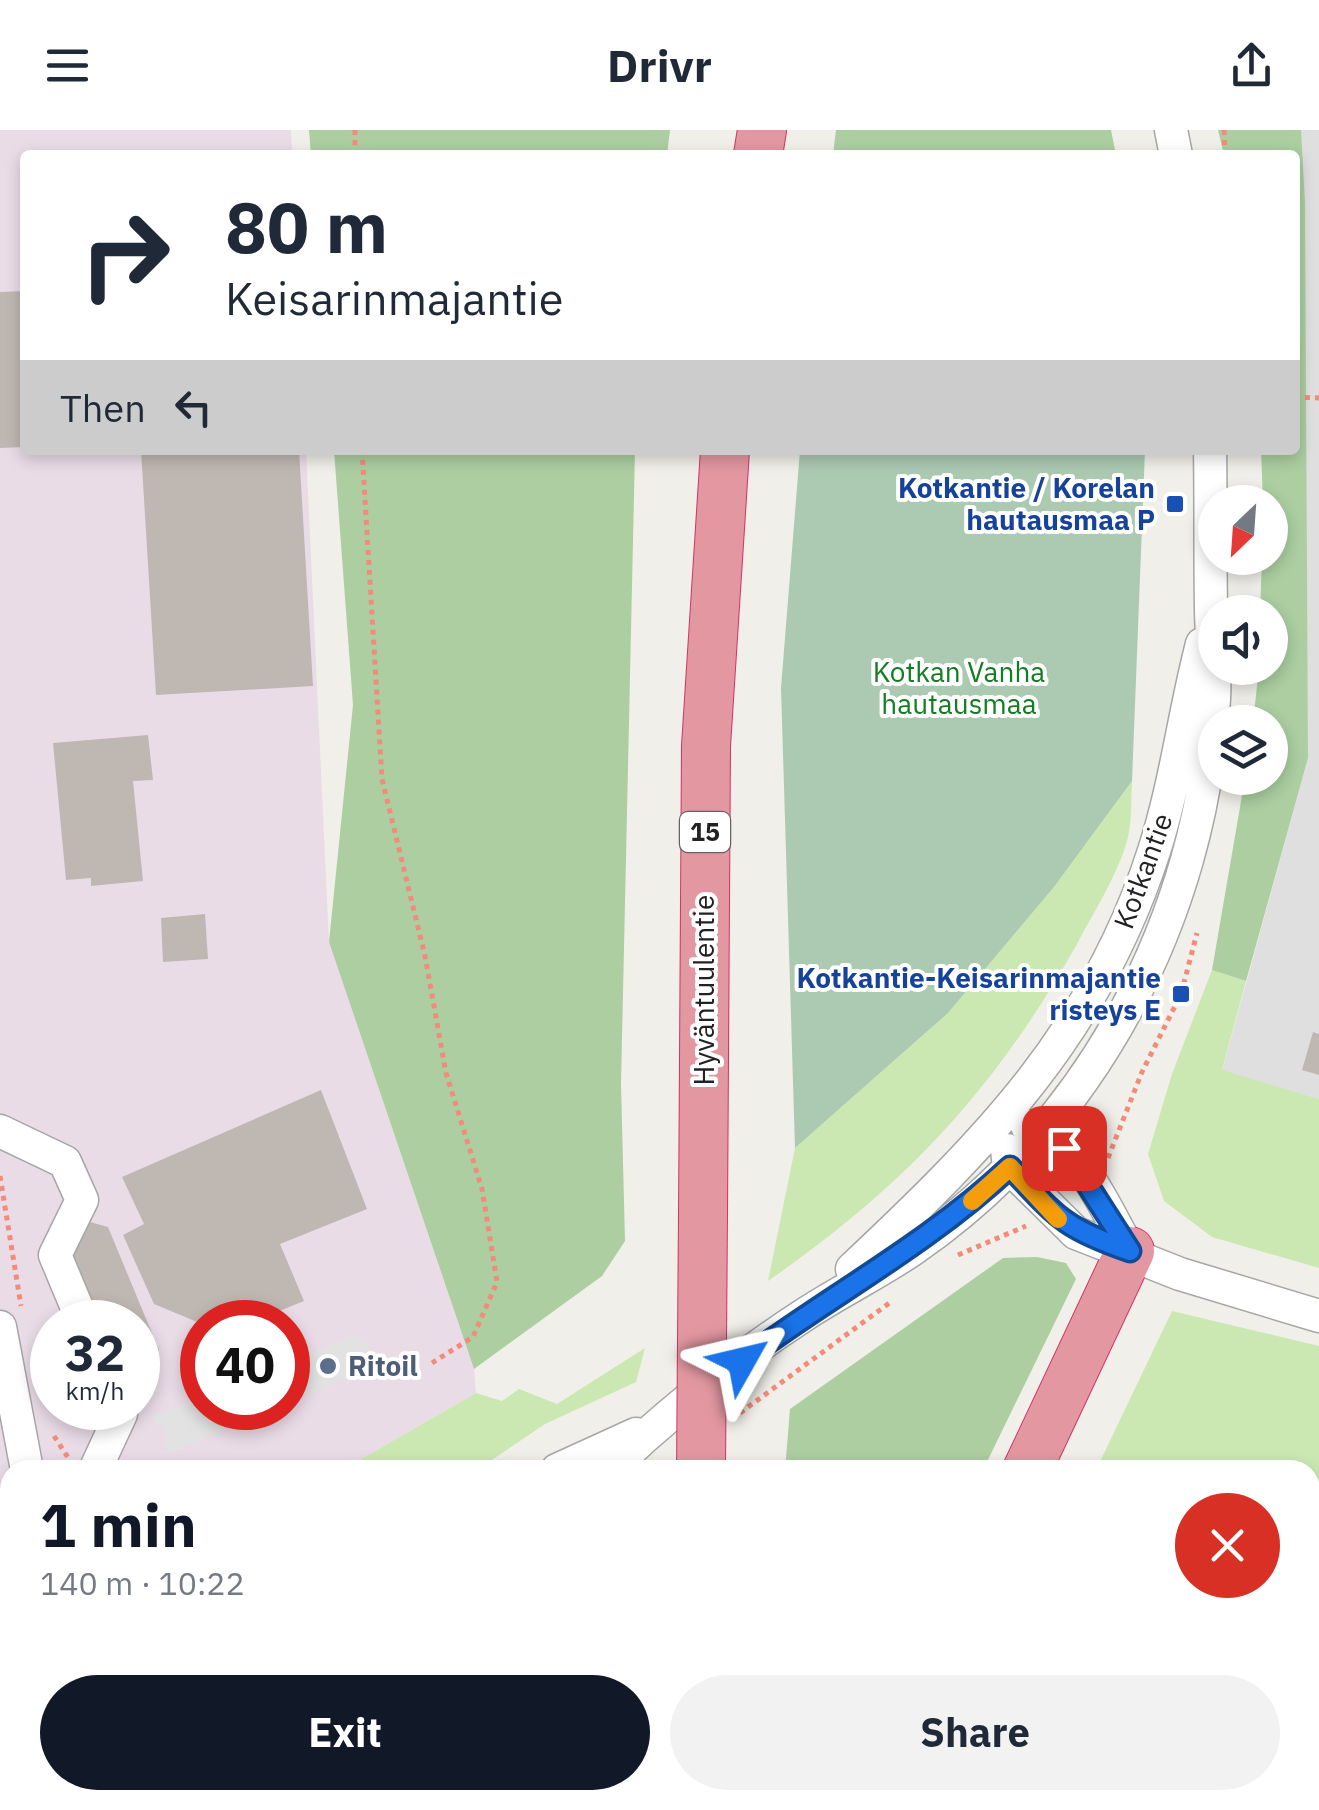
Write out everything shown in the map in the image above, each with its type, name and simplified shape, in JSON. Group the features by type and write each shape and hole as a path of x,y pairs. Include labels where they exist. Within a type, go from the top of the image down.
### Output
{"highway":[{"name":"Hyväntuulentie","path":"701,1460 706,746 725,455"},
{"path":"1032,1460 1130,1251"}],"street":[{"name":"Kotkantie","path":"1210,455 1211,595"},
{"name":"Kotkantie","path":"801,1317 1003,1120 1082,1011 1141,889 1169,800 1198,669"},
{"name":"Kotkantie","path":"619,1460 654,1426 801,1317 913,1248 1010,1167 1045,1131 1116,1030 1172,908 1200,805 1214,685"},
{"path":"1130,1251 1075,1161 1045,1131 1003,1120 1010,1167 1076,1233 1130,1251 1180,1274 1319,1316"},
{"path":"0,1131 65,1162 82,1200 54,1255 73,1300"},
{"path":"0,1327 25,1460"},
{"name":"Kotkantie","path":"580,1460 654,1426"},
{"path":"100,1460 114,1430"}],"path":[{"path":"362,455 382,779 425,956 446,1073 482,1189 496,1282 473,1337 432,1363"},
{"path":"1113,1154 1118,1171"}],"shaded area":[{"path":"0,130 291,130 292,150 20,150 20,455 306,455 329,942 474,1369 476,1393 359,1460 0,1460"},
{"path":"1301,130 1319,130 1319,1099 1222,1071 1308,758"},
{"name":"Ritoil","path":"356,1335 371,1351 368,1370 310,1394 310,1353"},
{"path":"180,1406 180,1430 224,1430 166,1454 166,1431 160,1425 160,1413"}],"green space":[{"path":"309,130 670,130 668,150 311,150"},
{"path":"836,130 1111,130 1115,150 834,150"},
{"path":"1218,130 1301,130 1305,202 1308,758 1246,981 1212,970 1242,795 1288,795 1288,705 1255,705 1257,685 1288,685 1288,595 1261,595 1261,575 1288,575 1288,485 1262,485 1261,455 1300,455 1300,150 1223,150"},
{"path":"334,455 635,455 621,1084 625,1241 602,1276 474,1369 329,942 353,705"},
{"name":"Kotkan Vanha hautausmaa","path":"800,455 1145,455 1132,781 1054,887 948,1013 795,1148 781,688"},
{"path":"1132,781 1129,834 1105,894 1046,997 1013,1045 943,1132 904,1171 863,1209 768,1281 795,1148 948,1013 1054,887"},
{"path":"1212,970 1246,981 1222,1070 1319,1099 1319,1268 1212,1237 1164,1201 1148,1154 1172,1074"},
{"path":"1037,1257 1066,1263 1076,1279 988,1460 786,1460 790,1409 1003,1258"},
{"path":"1172,1311 1319,1346 1319,1460 1101,1460"},
{"path":"645,1348 636,1382 545,1424 492,1460 359,1460 476,1393 502,1401 519,1389 557,1404"}],"building":[{"path":"20,291 20,447 0,448 0,292"},
{"path":"141,455 299,455 313,686 156,695"},
{"path":"148,735 153,780 133,781 143,881 91,886 91,878 66,880 53,743"},
{"path":"205,914 208,959 163,962 161,918"},
{"path":"1313,1032 1319,1034 1319,1075 1302,1070"},
{"path":"321,1090 367,1209 280,1244 304,1300 180,1300 180,1315 160,1306 160,1300 152,1300 123,1235 144,1224 122,1177"},
{"path":"90,1222 108,1227 138,1300 84,1300 69,1264"}],"slow traffic":[{"path":"972,1201 1010,1167 1058,1219"}],"place":[{"name":"Kotkantie / Korelan hautausmaa P","path":"1175,504"},
{"name":"Kotkantie-Keisarinmajantie risteys E","path":"1181,994"},
{"name":"Ritoil","path":"328,1366"}],"route":[{"path":"742,1361 801,1317 913,1248 1010,1167 1076,1233 1130,1251 1064,1148"}]}
